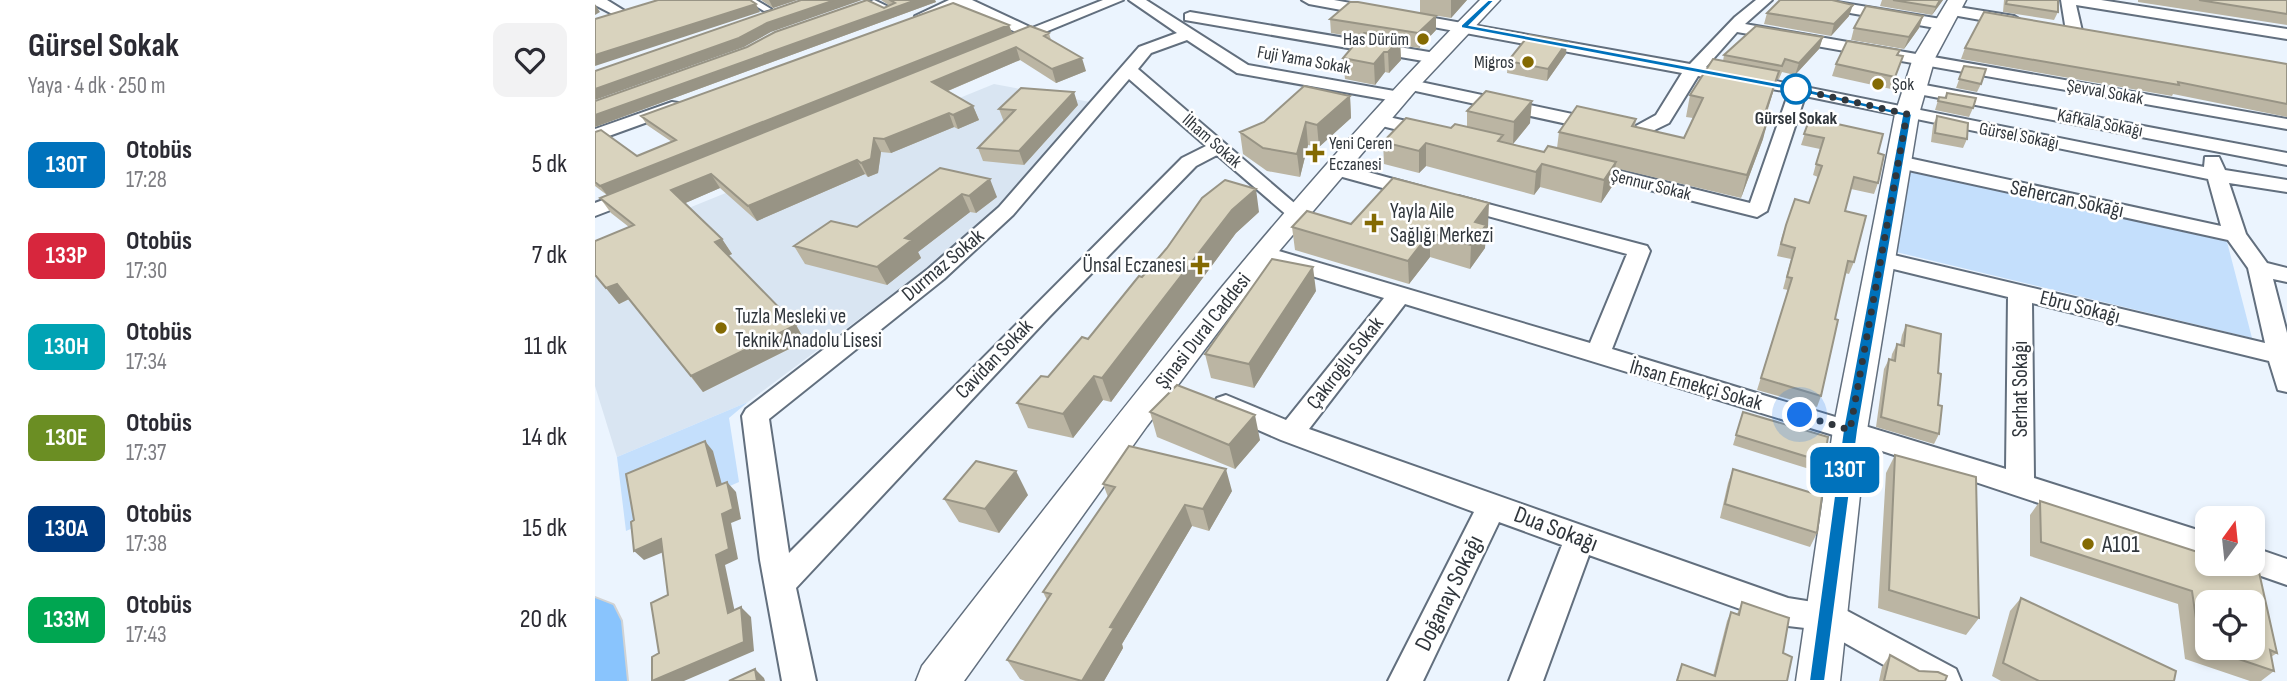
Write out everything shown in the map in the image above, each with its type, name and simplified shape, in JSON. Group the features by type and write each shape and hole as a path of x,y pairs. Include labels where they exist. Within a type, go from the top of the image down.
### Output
{"main road":[{"path":"595,621 600,681"}],"street":[{"path":"596,0 620,13"},
{"path":"993,49 1116,0"},
{"name":"Fuji Yama Sokak","path":"1136,0 1188,27 1243,69 1406,91 1636,133 1663,119 1687,78 1735,27 1765,0"},
{"path":"1207,0 1188,27 1435,58"},
{"name":"Gürsel Sokağı","path":"1309,0 1695,72 1799,89 1910,101 2216,175 2287,186"},
{"name":"Şinasi Dural Caddesi","path":"937,681 1186,388 1264,254 1296,213 1435,58 1491,0"},
{"path":"1799,0 1950,12 2033,24"},
{"path":"2068,0 2074,31"},
{"path":"2073,0 2287,34"},
{"path":"883,30 961,1 1031,33"},
{"path":"595,21 637,9"},
{"path":"754,22 773,11"},
{"path":"1818,681 1850,430 1910,101 1924,58 1950,12"},
{"name":"Durmaz Sokak","path":"799,681 780,584 755,416 936,274 1006,211 1145,50 1188,27"},
{"name":"Şevval Sokak","path":"1735,27 1924,58 2287,124"},
{"name":"İlham Sokak","path":"1128,69 1296,213"},
{"name":"Şennur Sokak","path":"1560,162 1757,211 1799,89"},
{"path":"595,135 694,99"},
{"name":"Kafkala Sokağı","path":"1910,101 2207,144 2287,159"},
{"path":"1380,120 1444,135"},
{"path":"2207,144 2235,235 2259,268 2287,383"},
{"name":"Cavidan Sokak","path":"780,584 1041,310 1189,162 1219,147"},
{"name":"Sehercan Sokağı","path":"1899,162 2235,235"},
{"path":"1335,169 1639,251 1597,355"},
{"path":"595,210 646,189"},
{"name":"İhsan Emekçi Sokak","path":"1264,254 1850,430 2195,542"},
{"name":"Ebru Sokağı","path":"1881,259 2279,355"},
{"path":"2259,268 2287,275"},
{"name":"Serhat Sokağı","path":"2020,293 2020,485"},
{"name":"Çakıroğlu Sokak","path":"1291,433 1400,294"},
{"name":"Dua Sokağı","path":"1186,388 1291,433 1580,539 1788,612 1827,616 1944,681"},
{"name":"Doğanay Sokağı","path":"1405,681 1493,505"},
{"path":"1526,681 1580,539"},
{"path":"2265,564 2287,572"}],"lane":[{"path":"750,0 773,11"},
{"path":"849,10 873,2 892,12"}],"shaded area":[{"name":"Tuzla Mesleki ve Teknik Anadolu Lisesi","path":"994,84 1090,102 996,213 926,269 748,402 617,457 595,386 595,246"},
{"path":"1907,170 2226,238 2252,338 1892,251"},
{"path":"748,402 729,418 739,482 626,531 617,457"}],"building":[{"path":"658,0 750,0 756,4 595,55 595,19"},
{"path":"801,0 835,0 767,23 739,38 595,89 595,71"},
{"path":"867,0 884,8 895,3 890,0 916,0 595,115 595,101 747,47 775,32"},
{"path":"1780,0 1832,0 1853,5 1834,24 1767,13"},
{"path":"1893,0 1940,0 1936,7"},
{"path":"2007,0 2058,0 2058,12 2006,4"},
{"path":"2199,0 2287,0 2287,14"},
{"path":"1350,2 1436,16 1418,33 1330,19"},
{"path":"953,3 1009,25 600,186 595,182 595,132 601,130 637,156 676,140 641,116"},
{"path":"1866,6 1923,16 1909,37 1854,28"},
{"path":"1984,12 2287,64 2287,104 2178,82 2179,85 1965,48"},
{"path":"1030,26 1049,33 1044,36 1082,58 1052,69 1016,47 932,82 973,106 884,139 874,138 871,159 861,163 857,160 748,206 711,174 671,190 722,239 715,242 796,325 691,376 617,284 606,288 595,275 595,241 634,225 600,198"},
{"path":"1756,26 1823,37 1799,63 1785,59 1782,66 1724,55"},
{"path":"1364,33 1400,39 1374,64 1343,58"},
{"path":"1529,35 1567,42 1548,69 1508,61"},
{"path":"1847,41 1900,50 1897,55 1903,56 1895,77 1836,64"},
{"path":"1713,59 1779,71 1764,116 1769,117 1747,175 1559,132 1577,106 1636,119 1632,126 1684,138 1703,98 1690,95"},
{"path":"1964,66 1986,69 1981,84 1959,79"},
{"path":"1304,86 1350,96 1317,125 1306,122 1297,154 1263,148 1240,132 1264,122"},
{"path":"1021,88 1074,92 1019,151 978,148 1015,110 999,109"},
{"path":"1486,91 1532,101 1514,122 1467,111"},
{"path":"1947,93 1976,98 1973,108 1938,101 1939,97 1946,98"},
{"path":"1937,116 1968,123 1967,139 1935,133"},
{"path":"1406,118 1451,128 1455,124 1503,135 1498,141 1544,152 1548,146 1616,162 1604,180 1542,164 1536,172 1426,143 1419,151 1383,142"},
{"path":"1810,118 1883,134 1878,153 1884,155 1878,183 1854,177 1845,211 1866,216 1854,262 1848,261 1821,396 1761,378 1792,278 1787,277 1795,248 1781,244 1786,225 1795,199 1809,203 1822,166 1816,164 1824,138 1804,134"},
{"path":"940,168 990,179 969,196 962,194 905,238 912,240 877,267 794,246 831,221 857,227"},
{"path":"1393,178 1489,203 1475,222 1486,225 1471,245 1430,233 1408,261 1292,227 1307,211 1351,224"},
{"path":"1225,180 1256,189 1232,210 1102,378 1094,376 1063,414 1017,403 1041,376 1048,377 1082,337 1088,339 1139,276 1142,277 1167,248 1202,198"},
{"path":"1272,259 1313,267 1249,364 1205,354"},
{"path":"1906,325 1941,334 1938,405 1942,406 1939,434 1881,417 1889,359 1895,361 1897,344 1904,346"},
{"path":"1177,385 1255,415 1229,445 1150,412"},
{"path":"1743,412 1828,437 1824,462 1736,435"},
{"path":"705,441 717,486 727,482 733,509 722,514 729,549 716,555 728,613 741,607 744,642 652,681 652,657 659,653 651,603 668,595 661,539 634,551 631,522 634,520 626,474"},
{"path":"1129,446 1226,469 1203,509 1185,505 1110,627 1114,628 1082,681 1007,660 1051,594 1043,592 1115,487 1103,484"},
{"path":"1895,455 1976,477 1979,618 1889,590"},
{"path":"976,461 1016,471 985,509 944,499"},
{"path":"1733,469 1822,496 1817,533 1725,504"},
{"path":"2040,501 2195,551 2195,576 2260,576 2263,590 2195,590 2195,612 2192,591 2041,542"},
{"path":"2021,598 2176,671 2174,681 2039,681 2003,663"},
{"path":"2265,599 2277,653 2270,650 2274,671 2241,660 2265,660"},
{"path":"1742,602 1789,618 1783,653 1792,657 1787,681 1677,681 1682,664 1715,676 1731,612 1739,615"},
{"path":"1890,655 1919,671 1938,672 1947,676 1945,681 1884,681"},
{"path":"755,669 757,681 729,681"}],"bus line":[{"name":"130T","path":"1491,0 1464,27 1695,72 1799,89 1907,114 1850,430 1818,681"}],"place":[{"name":"Has Dürüm","path":"1423,39"},
{"name":"Migros","path":"1528,62"},
{"name":"Şok","path":"1878,84"},
{"name":"Gürsel Sokak","path":"1796,89"},
{"name":"Yeni Ceren Eczanesi","path":"1315,153"},
{"name":"Yayla Aile Sağlığı Merkezi","path":"1374,223"},
{"name":"Ünsal Eczanesi","path":"1200,265"},
{"name":"Tuzla Mesleki ve Teknik Anadolu Lisesi","path":"721,328"},
{"name":"A101","path":"2088,544"}],"route":[{"path":"1796,89 1907,114 1850,430 1800,415"}]}
